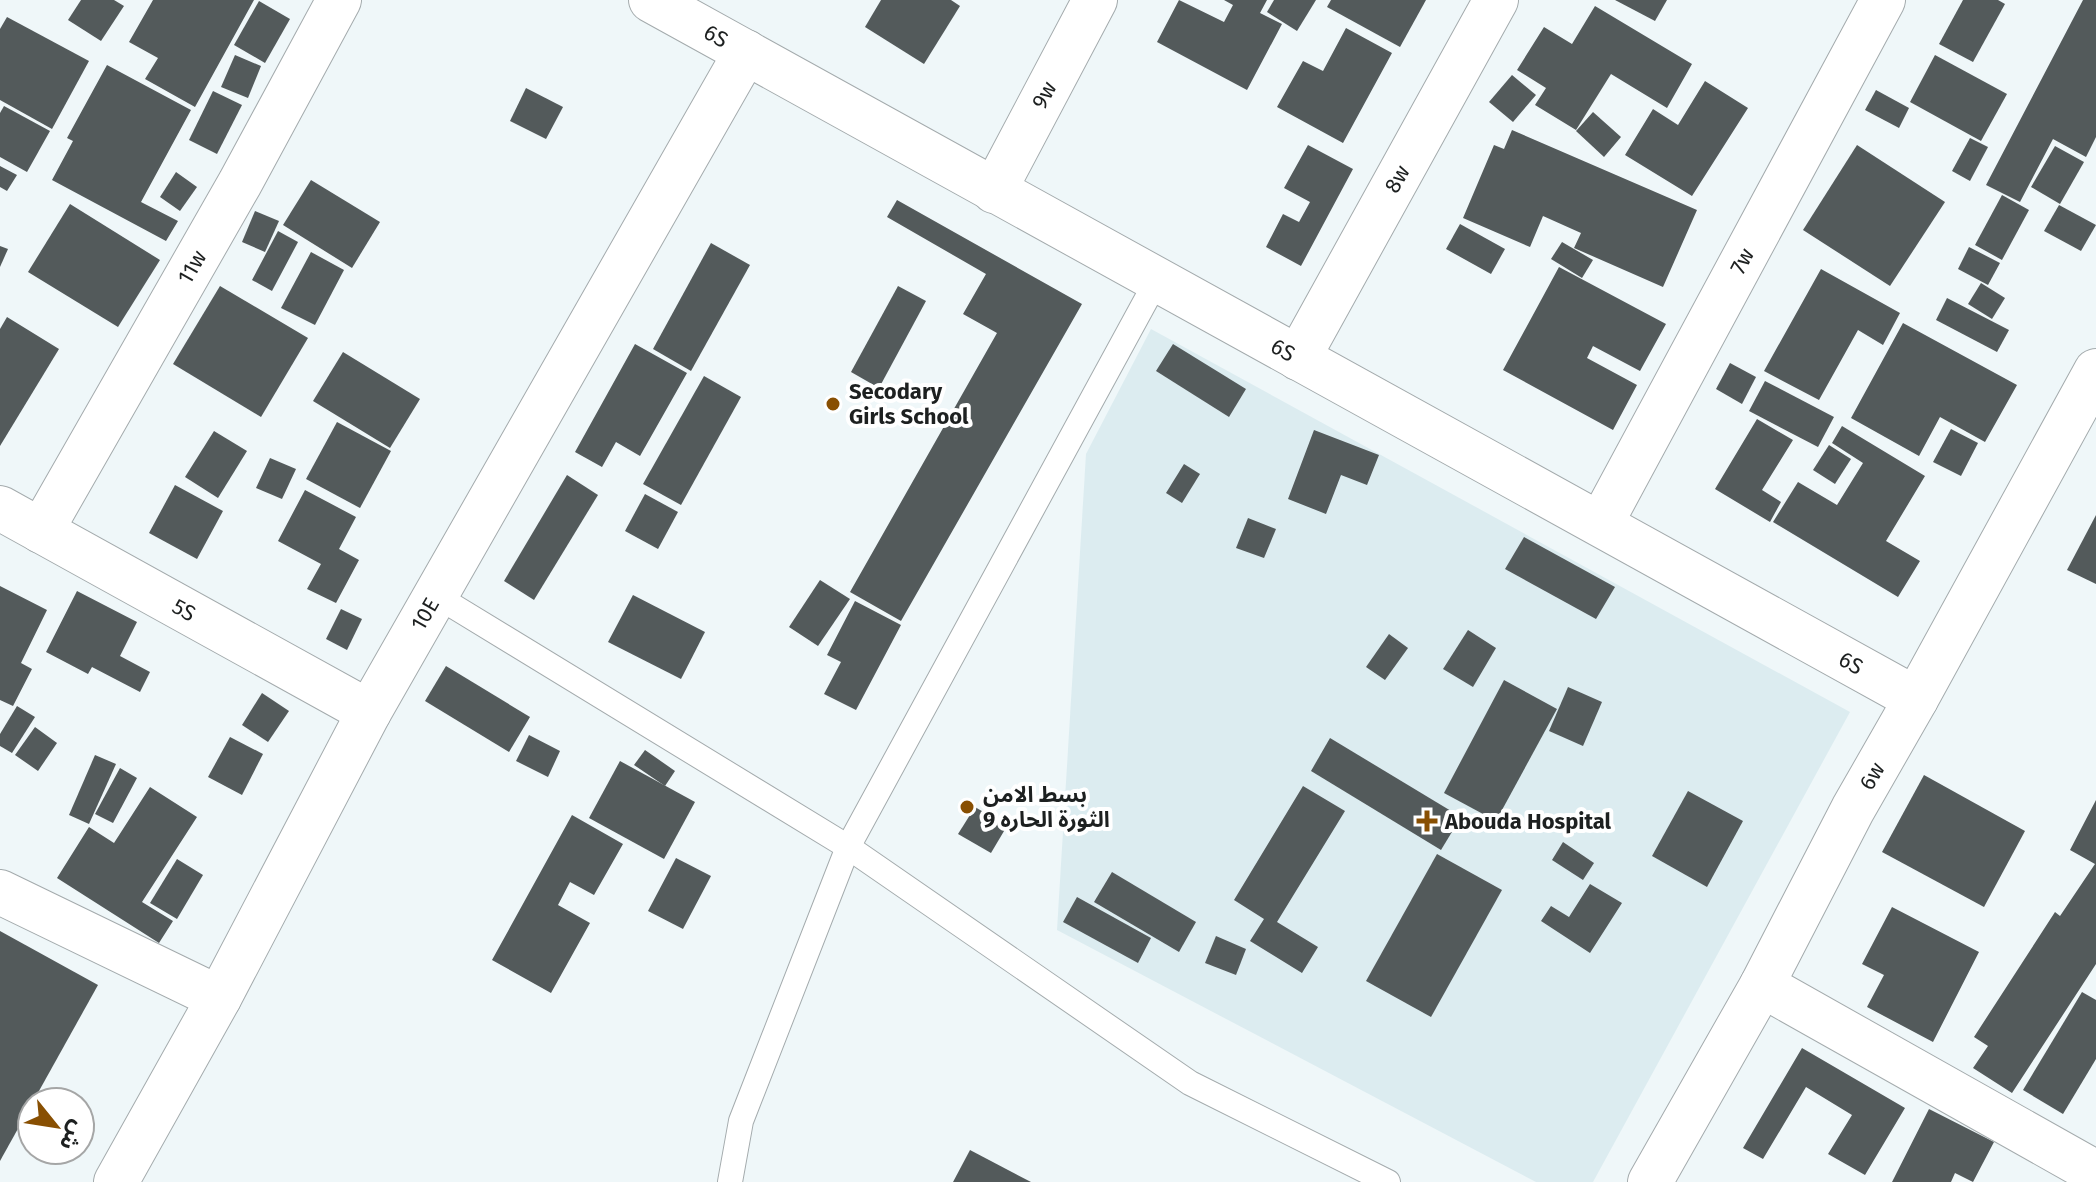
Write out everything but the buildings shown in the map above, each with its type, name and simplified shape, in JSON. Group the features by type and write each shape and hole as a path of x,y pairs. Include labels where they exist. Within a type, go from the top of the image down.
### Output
{"street":[{"name":"11w","path":"41,531 240,183 339,0"},
{"name":"6S","path":"651,0 1916,699"},
{"name":"9w","path":"994,191 1095,0"},
{"name":"8w","path":"1298,358 1496,0"},
{"name":"7w","path":"1601,523 1883,0"},
{"name":"10E","path":"116,1182 219,998 369,712 746,52"},
{"name":"6w","path":"1650,1182 1762,985 1853,809 2096,371"},
{"name":"5S","path":"0,508 369,712"},
{"path":"0,892 219,998"},
{"path":"1762,985 2090,1156"}],"lane":[{"path":"730,1182 741,1121 848,847 1157,280"},
{"path":"435,595 848,847 1190,1083 1388,1182"}],"shaded area":[{"name":"Abouda Hospital","path":"1151,329 1850,712 1593,1182 1536,1182 1057,930 1086,454"}],"place":[{"name":"Secodary Girls School","path":"833,404"},
{"name":"بسط الامن الثورة الحاره 9","path":"967,807"},
{"name":"Abouda Hospital","path":"1427,821"}]}
